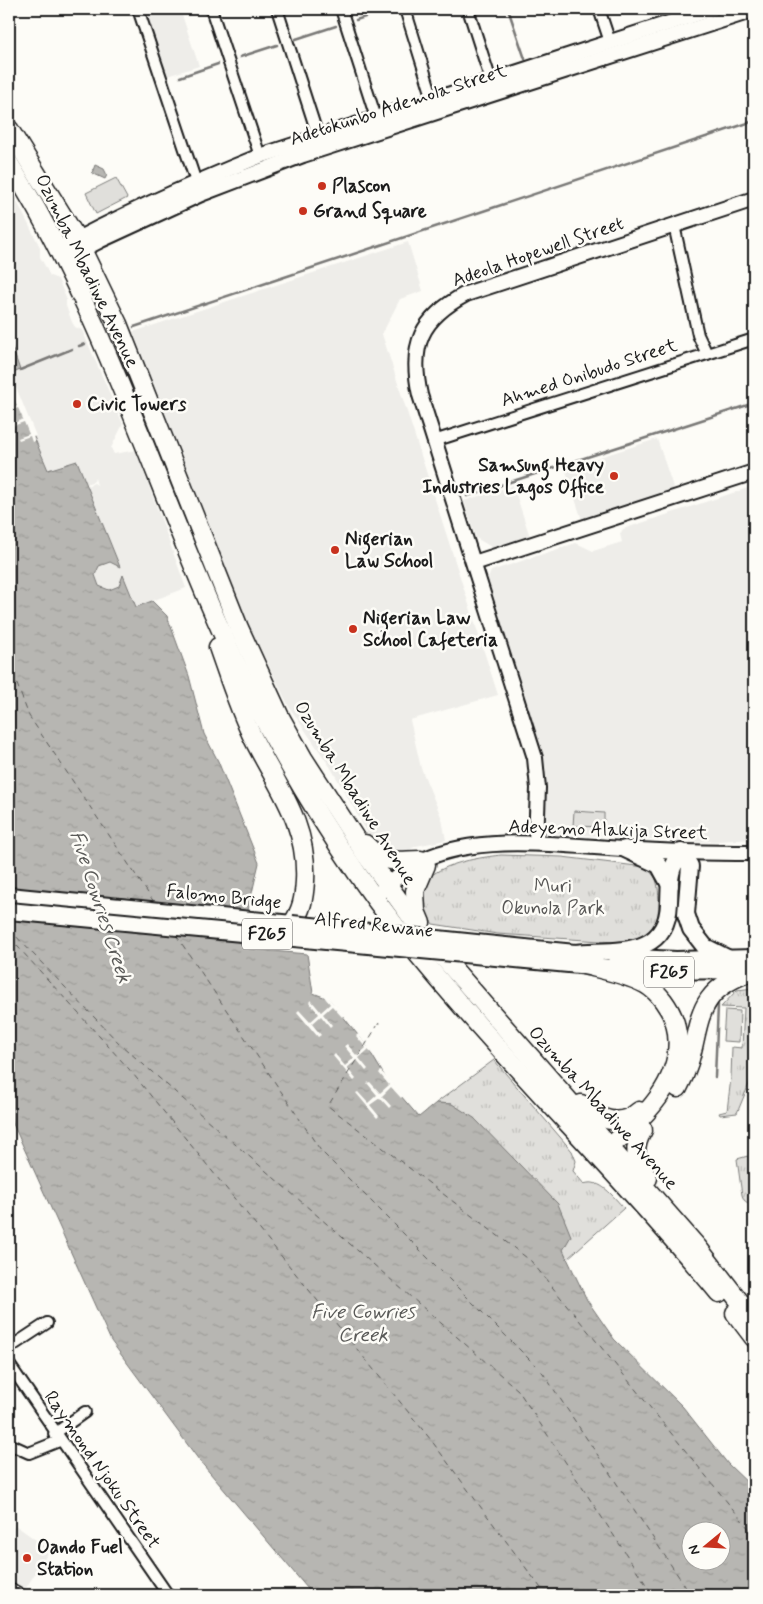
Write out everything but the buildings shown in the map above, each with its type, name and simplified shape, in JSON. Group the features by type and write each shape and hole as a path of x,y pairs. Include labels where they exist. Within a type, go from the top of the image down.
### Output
{"highway":[{"name":"Ozumba Mbadiwe Avenue","path":"9,129 80,245 133,359 235,620 260,676 303,758 344,822 383,895 433,973 699,1249 754,1320"},
{"name":"Ozumba Mbadiwe Avenue","path":"9,163 60,255 101,341 238,668 284,758 339,847 428,940 556,1086 607,1155 754,1338"},
{"path":"197,574 217,646 235,696 270,770 294,813 303,845 306,872 302,909 292,924"},
{"path":"344,822 370,849 385,860 400,863 426,861 417,884 414,901 428,940"},
{"path":"579,959 647,985 666,1005 676,1029 678,1051 673,1072 649,1111 607,1155"},
{"path":"607,1155 643,1130 671,1099 689,1063 702,1012 711,995 725,983 754,971"},
{"path":"556,1086 596,1115 614,1121 632,1117 661,1093"},
{"path":"643,1130 635,1150 639,1166 672,1207 699,1249"}],"main road":[{"name":"Adetokunbo Ademola Street","path":"60,255 199,188 260,156 712,9"},
{"name":"Adetokunbo Ademola Street","path":"199,188 754,10"},
{"name":"Adeola Hopewell Street","path":"536,842 538,788 535,758 419,390 415,356 419,339 427,325 446,304 466,294 754,199"},
{"path":"474,563 754,472"},
{"name":"Adeyemo Alakija Street","path":"383,895 426,861 458,849 536,842 681,852 754,853"},
{"path":"626,849 659,865 670,884"},
{"path":"579,959 635,948 654,941 665,928 669,916 671,868 681,852 690,866 686,914 691,929 705,947 728,959 754,958"},
{"name":"Falomo Bridge","path":"9,896 292,924 525,954"},
{"name":"Alfred Rewane","path":"9,911 525,954"},
{"name":"F265","path":"525,954 579,959 643,971 754,971"},
{"name":"F265","path":"579,959 728,959"},
{"path":"9,1590 18,1595"}],"street":[{"path":"138,9 199,188"},
{"path":"212,9 260,156"},
{"path":"276,9 318,136"},
{"path":"341,9 376,118"},
{"path":"404,9 433,99"},
{"path":"468,9 491,81"},
{"path":"599,9 610,42"},
{"path":"674,225 698,335 707,354"},
{"name":"Ahmed Onibudo Street","path":"434,441 754,339"},
{"path":"9,1348 47,1323"},
{"name":"Raymond Njoku Street","path":"9,1364 57,1437 168,1595"},
{"path":"9,1444 29,1453 57,1437 85,1412"}],"shaded area":[{"path":"145,9 180,9 199,66 167,76"},
{"path":"9,186 40,247 40,257 50,276 58,279 66,298 66,306 72,322 75,327 82,330 123,424 111,448 114,454 136,450 186,588 136,607 123,576 119,586 109,590 99,586 95,575 99,566 110,562 120,566 87,486 94,483 97,485 95,478 94,481 86,484 77,461 48,471 9,378 9,375 20,370 9,339"},
{"name":"Nigerian Law School","path":"408,242 423,291 400,299 382,334 498,695 410,720 421,768 442,819 446,840 416,846 395,858 375,846 331,768 289,707 248,623 133,332"},
{"path":"657,439 674,490 582,520 565,468"},
{"path":"513,485 530,537 493,548 476,538 464,501"},
{"path":"754,486 754,839 697,842 551,833 542,825 536,740 486,584 491,571 576,543 593,551 622,542 620,534 623,529"},
{"name":"Oando Fuel Station","path":"15,1525 50,1550 22,1594 9,1587 9,1536"}],"green space":[{"path":"116,178 127,198 96,214 86,193"},
{"path":"574,811 604,813 604,827 573,826"},
{"name":"Muri Okunola Park","path":"501,855 562,857 645,867 654,876 658,887 658,911 653,930 648,935 629,943 498,934 433,924 422,908 420,894 424,883 433,874 446,867 461,862"},
{"path":"754,988 754,1060 752,1065 754,1072 737,1113 720,1115 719,1113 727,1111 732,1047 742,1048 744,1008 721,1007 737,990"},
{"path":"725,1010 740,1011 739,1042 723,1041"},
{"path":"494,1060 572,1151 576,1161 573,1171 584,1184 590,1183 601,1186 624,1208 567,1259 563,1250 452,1104 436,1103"},
{"path":"748,1156 754,1176 754,1208 744,1200 742,1195 737,1159"}],"water":[{"path":"95,165 104,169 107,175 105,179 92,173"},
{"path":"9,339 20,370 9,375"},
{"name":"Five Cowries Creek","path":"9,378 48,470 77,461 120,567 110,562 99,566 95,575 99,586 109,590 119,586 123,575 136,607 152,601 167,616 189,676 204,734 218,761 259,863 248,910 249,949 307,954 313,993 329,999 366,1045 387,1080 419,1117 436,1103 452,1104 474,1118 558,1204 571,1236 563,1250 587,1300 614,1339 683,1407 728,1464 754,1489 754,1595 313,1595 199,1460 111,1341 9,1115"}],"pier":[{"path":"9,370 36,436 33,437 35,441 32,442 30,436 19,440 18,438 29,434 24,422 13,426 12,424 23,419 18,408 9,412 9,409 17,406 13,395 9,396 12,392 9,385"},
{"path":"321,993 327,996 344,1015 342,1017 332,1006 323,1014 332,1025 330,1027 321,1016 312,1024 321,1035 318,1037 297,1012 299,1010 310,1022 319,1014 309,1002 311,1000 321,1012 330,1004"},
{"path":"358,1034 378,1060 368,1050 359,1058 368,1069 366,1071 357,1060 347,1068 356,1079 354,1081 333,1056 335,1054 345,1066 354,1058 344,1046 347,1044 357,1056 366,1048 356,1036"},
{"path":"381,1071 403,1096 401,1098 391,1087 382,1096 391,1106 389,1108 380,1098 370,1105 379,1116 377,1118 356,1093 358,1092 368,1103 377,1095 367,1083 370,1082 380,1093 389,1085 379,1073"}],"waterway":[{"path":"356,20 389,9"},
{"path":"508,9 525,59"},
{"path":"296,39 336,26"},
{"path":"240,57 277,45"},
{"path":"180,77 218,64"},
{"path":"134,327 754,121"},
{"path":"79,346 85,344"},
{"path":"20,370 72,349"},
{"path":"467,496 754,403"},
{"path":"715,1077 718,1005"}],"ferry route":[{"path":"9,663 29,716 154,902"},
{"path":"9,929 121,1045 518,1390 653,1595"},
{"path":"176,935 321,1151 543,1373 691,1595"},
{"path":"9,937 129,1069 431,1440 546,1595"},
{"path":"379,1023 328,1106 531,1261 754,1535"}],"place":[{"name":"Plascon","path":"322,186"},
{"name":"Grand Square","path":"303,211"},
{"name":"Civic Towers","path":"77,404"},
{"name":"Samsung Heavy Industries Lagos Office","path":"614,476"},
{"name":"Nigerian Law School","path":"335,550"},
{"name":"Nigerian Law School Cafeteria","path":"353,629"},
{"name":"Oando Fuel Station","path":"27,1558"}]}
